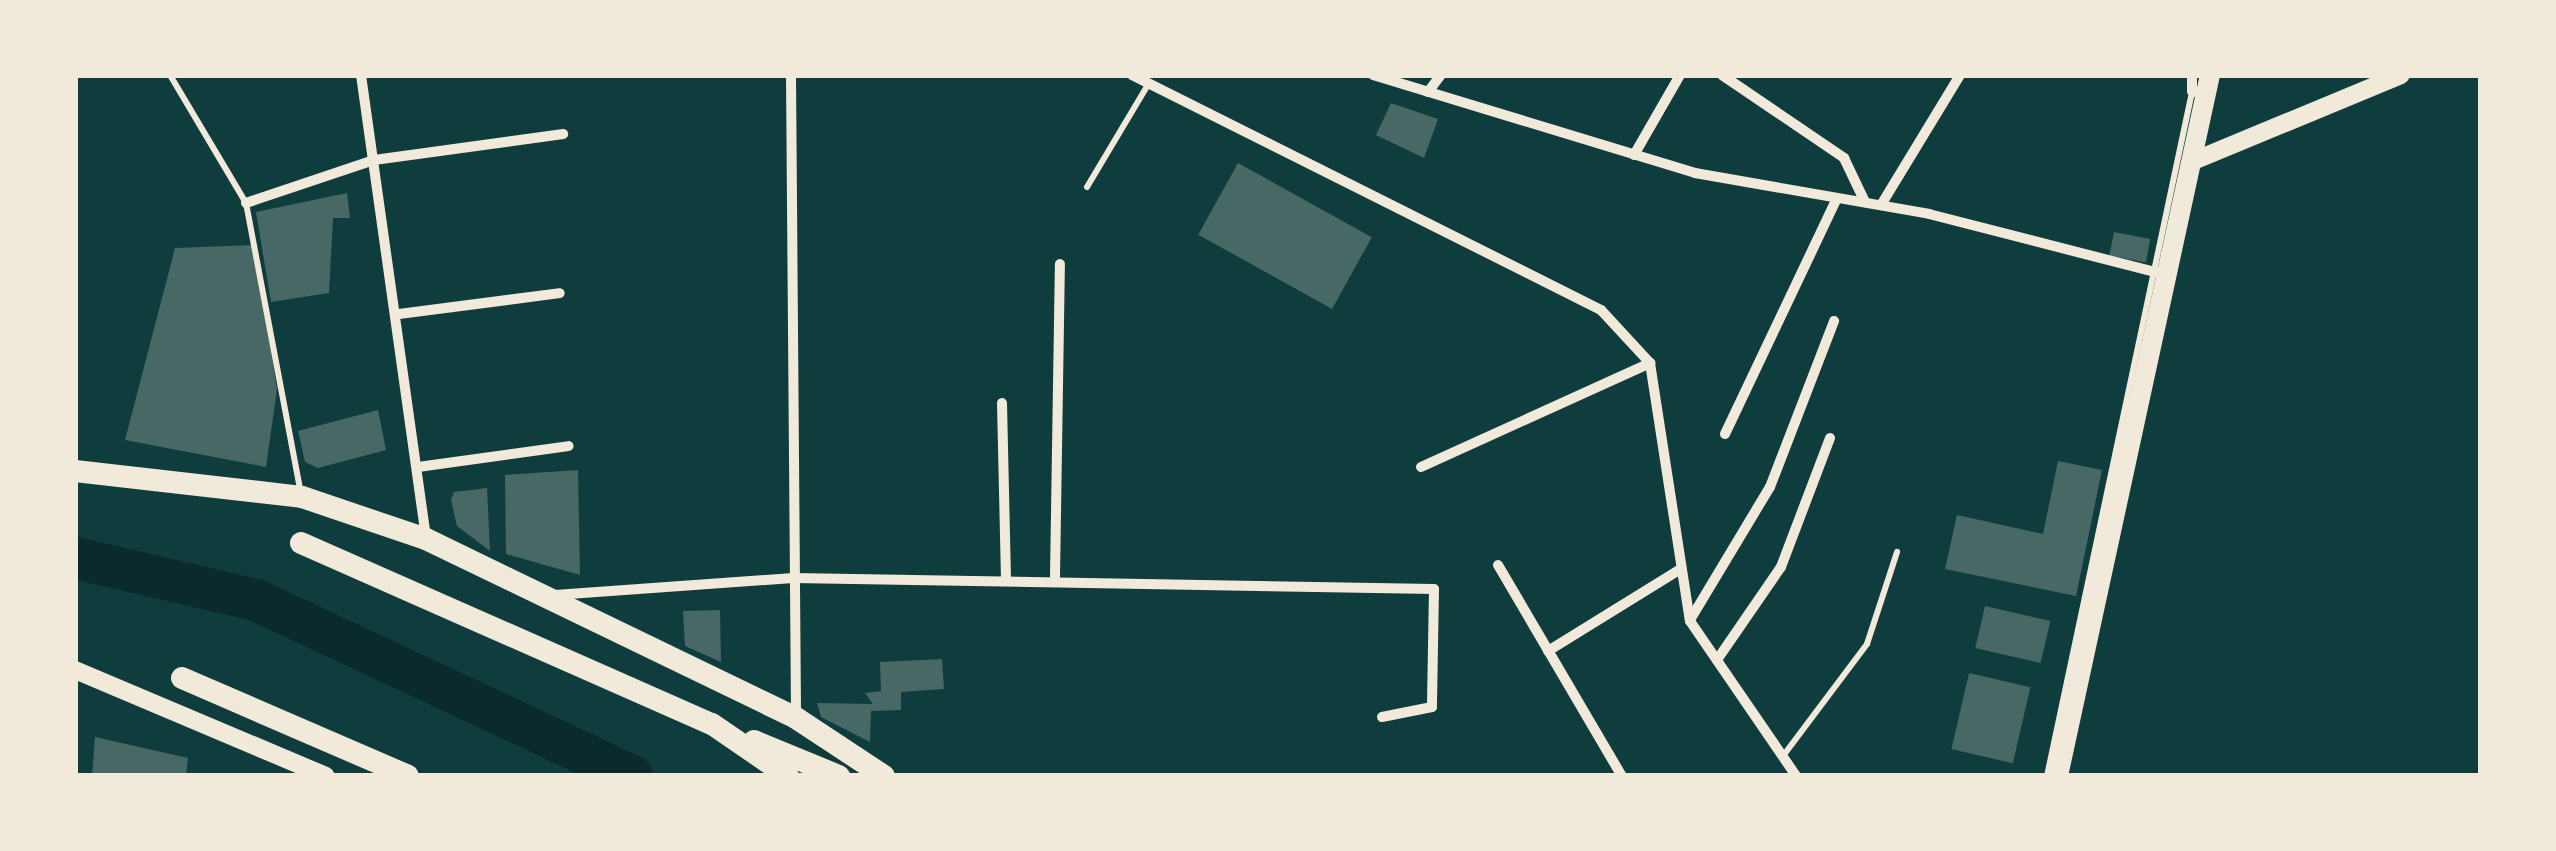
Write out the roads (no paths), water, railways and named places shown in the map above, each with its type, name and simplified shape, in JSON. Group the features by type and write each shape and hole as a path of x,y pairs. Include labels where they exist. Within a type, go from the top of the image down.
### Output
{"highway":[{"path":"75,470 302,497 426,539 796,718 884,776"},
{"path":"301,543 839,776"},
{"path":"182,678 408,776"},
{"path":"712,724 788,776"}],"main road":[{"path":"2191,162 2401,75"},
{"path":"2058,776 2160,274 2191,162 2202,87"},
{"path":"75,670 326,776"}],"street":[{"path":"361,75 399,314 426,539"},
{"path":"790,75 796,718"},
{"path":"1132,75 1146,88 1601,310 1650,363 1679,570 1690,620 1796,776"},
{"path":"1372,75 1634,155 1881,205 2160,274"},
{"path":"1428,92 1441,75"},
{"path":"1634,155 1680,75"},
{"path":"1722,75 1844,158 1866,202"},
{"path":"1881,205 1960,75"},
{"path":"2192,75 2202,87"},
{"path":"246,203 374,160 563,134"},
{"path":"1724,434 1837,198"},
{"path":"1056,577 1060,264"},
{"path":"399,314 560,293"},
{"path":"1690,620 1770,487 1834,321"},
{"path":"1421,467 1650,363"},
{"path":"1002,404 1006,578"},
{"path":"1717,660 1781,567 1830,438"},
{"path":"418,467 569,446"},
{"path":"1498,565 1622,776"},
{"path":"1548,650 1679,570"},
{"path":"544,596 792,578 1056,577 1434,590 1432,707 1382,716"}],"lane":[{"path":"170,75 246,203 302,497"},
{"path":"2047,776 2202,87"},
{"path":"1087,187 1146,88"},
{"path":"1783,756 1867,644 1897,552"}],"waterway":[{"path":"75,558 256,600 632,776"}]}
